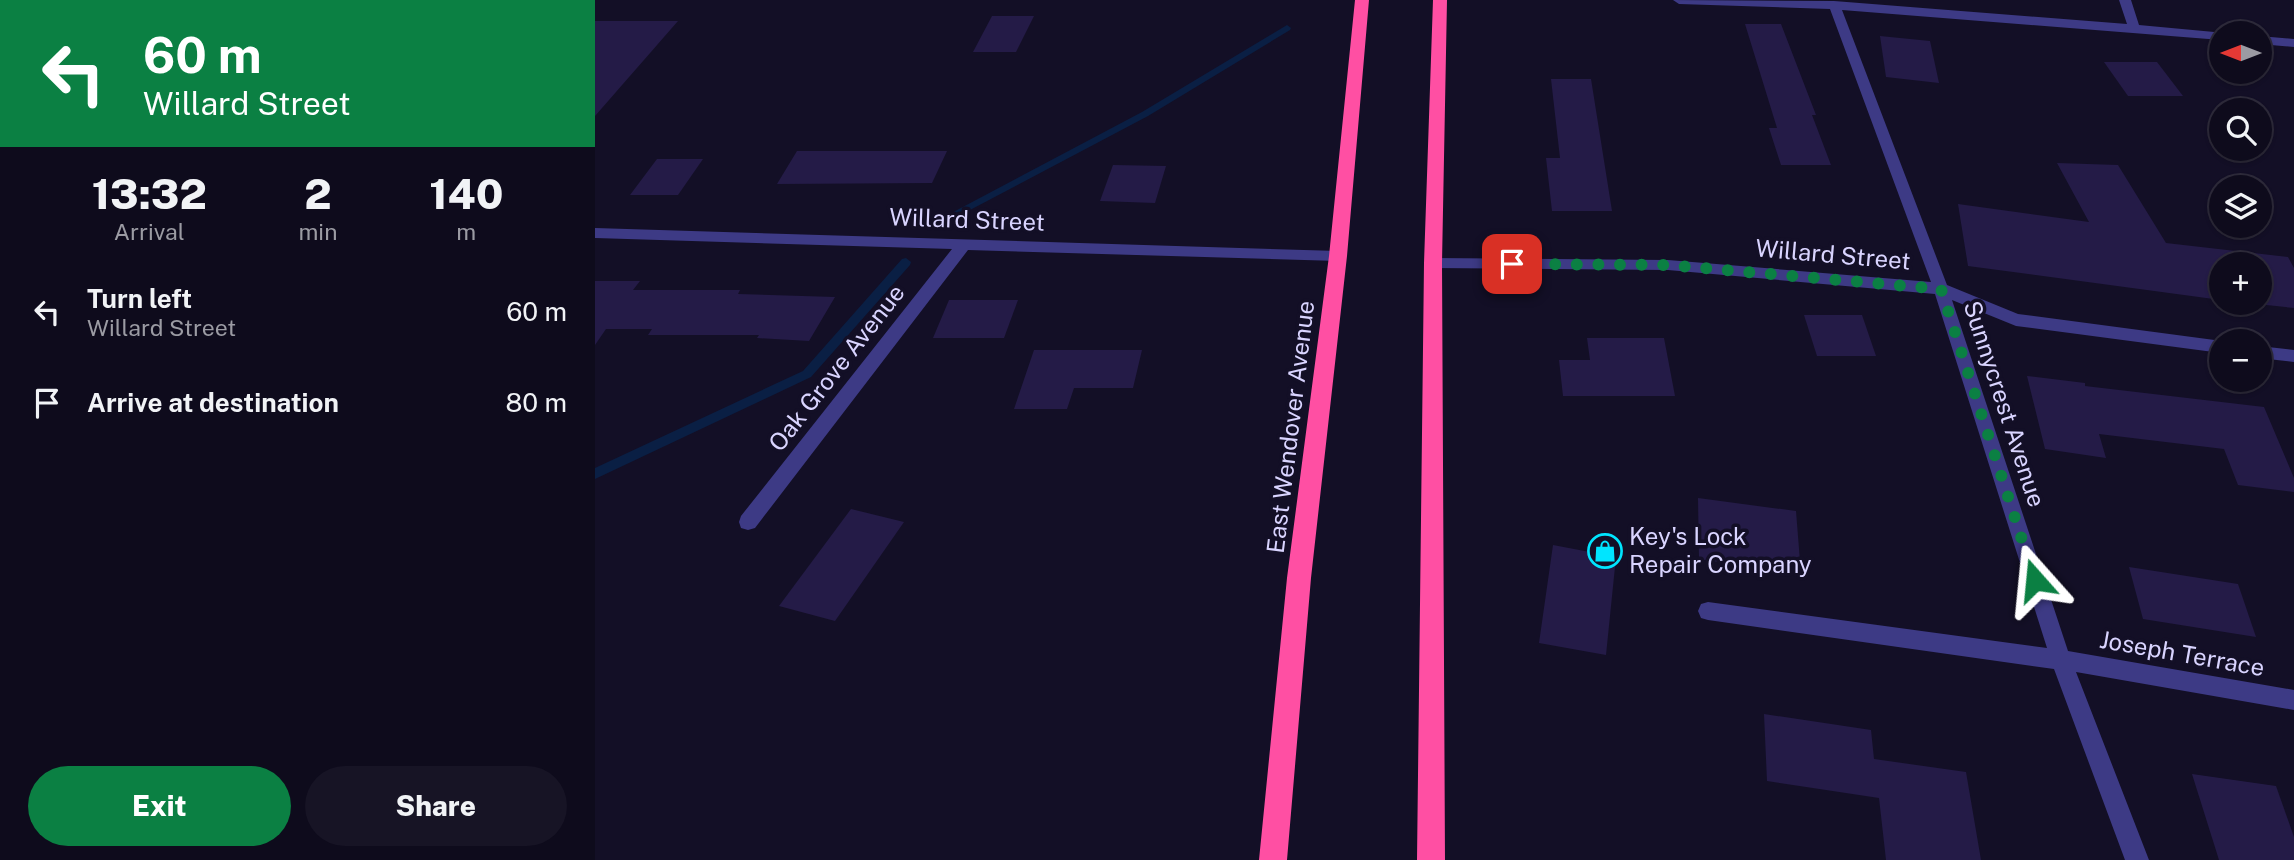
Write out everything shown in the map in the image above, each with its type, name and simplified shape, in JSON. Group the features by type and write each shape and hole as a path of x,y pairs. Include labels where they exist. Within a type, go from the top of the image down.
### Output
{"highway":[{"name":"East Wendover Avenue","path":"1273,860 1299,578 1338,256 1362,0"},
{"path":"1431,860 1433,263 1440,0"}],"street":[{"path":"1679,0 1834,5 2209,35"},
{"path":"2125,0 2134,28"},
{"name":"Sunnycrest Avenue","path":"1834,5 1941,289 2061,660 2137,860"},
{"path":"2272,41 2294,43"},
{"name":"Willard Street","path":"595,233 1338,256"},
{"name":"Oak Grove Avenue","path":"748,522 964,245"},
{"name":"Willard Street","path":"1433,263 1668,265 1941,289 2015,320 2209,345"},
{"path":"2272,353 2294,356"},
{"name":"Joseph Terrace","path":"1709,611 2061,660 2294,700"}],"building":[{"path":"992,16 1034,16 1016,52 973,52"},
{"path":"595,21 678,21 595,116"},
{"path":"1745,24 1781,24 1816,115 1812,115 1831,165 1781,165 1769,128 1777,128"},
{"path":"1880,36 1930,41 1939,83 1886,77"},
{"path":"2104,62 2157,62 2183,96 2128,96"},
{"path":"1551,79 1591,79 1612,211 1552,211 1546,158 1560,158"},
{"path":"797,151 947,151 932,183 777,184"},
{"path":"657,159 703,159 678,195 630,195"},
{"path":"2057,163 2118,165 2166,243 2244,252 2209,252 2209,298 1968,266 1958,204 2089,222"},
{"path":"1113,165 1166,166 1155,203 1100,201"},
{"path":"2272,255 2288,257 2294,268 2294,308 2272,306"},
{"path":"595,281 640,281 633,290 740,290 738,294 835,297 809,341 757,338 759,335 648,335 652,329 606,329 595,345"},
{"path":"949,300 1018,300 1004,338 933,338"},
{"path":"1804,315 1862,315 1876,356 1817,356"},
{"path":"1587,338 1664,338 1675,396 1563,396 1559,360 1590,360"},
{"path":"1034,350 1142,350 1133,388 1074,388 1067,409 1014,409"},
{"path":"2027,376 2085,383 2085,386 2264,407 2294,478 2294,492 2238,485 2224,449 2099,434 2106,458 2045,449"},
{"path":"1698,498 1796,511 1801,574 1699,559"},
{"path":"851,509 904,522 835,621 779,606"},
{"path":"1553,545 1616,557 1606,655 1539,643"},
{"path":"2129,567 2238,584 2256,637 2143,619"},
{"path":"1764,714 1871,730 1874,759 1966,772 1981,860 1886,860 1879,798 1767,781"},
{"path":"2192,774 2276,786 2294,837 2294,860 2219,860"}],"waterway":[{"path":"947,218 1145,114 1287,28"},
{"path":"595,474 807,374 906,262"}],"place":[{"name":"Key's Lock Repair Company","path":"1605,551"}],"route":[{"path":"1512,264 1668,265 1941,289 2035,580"}]}
